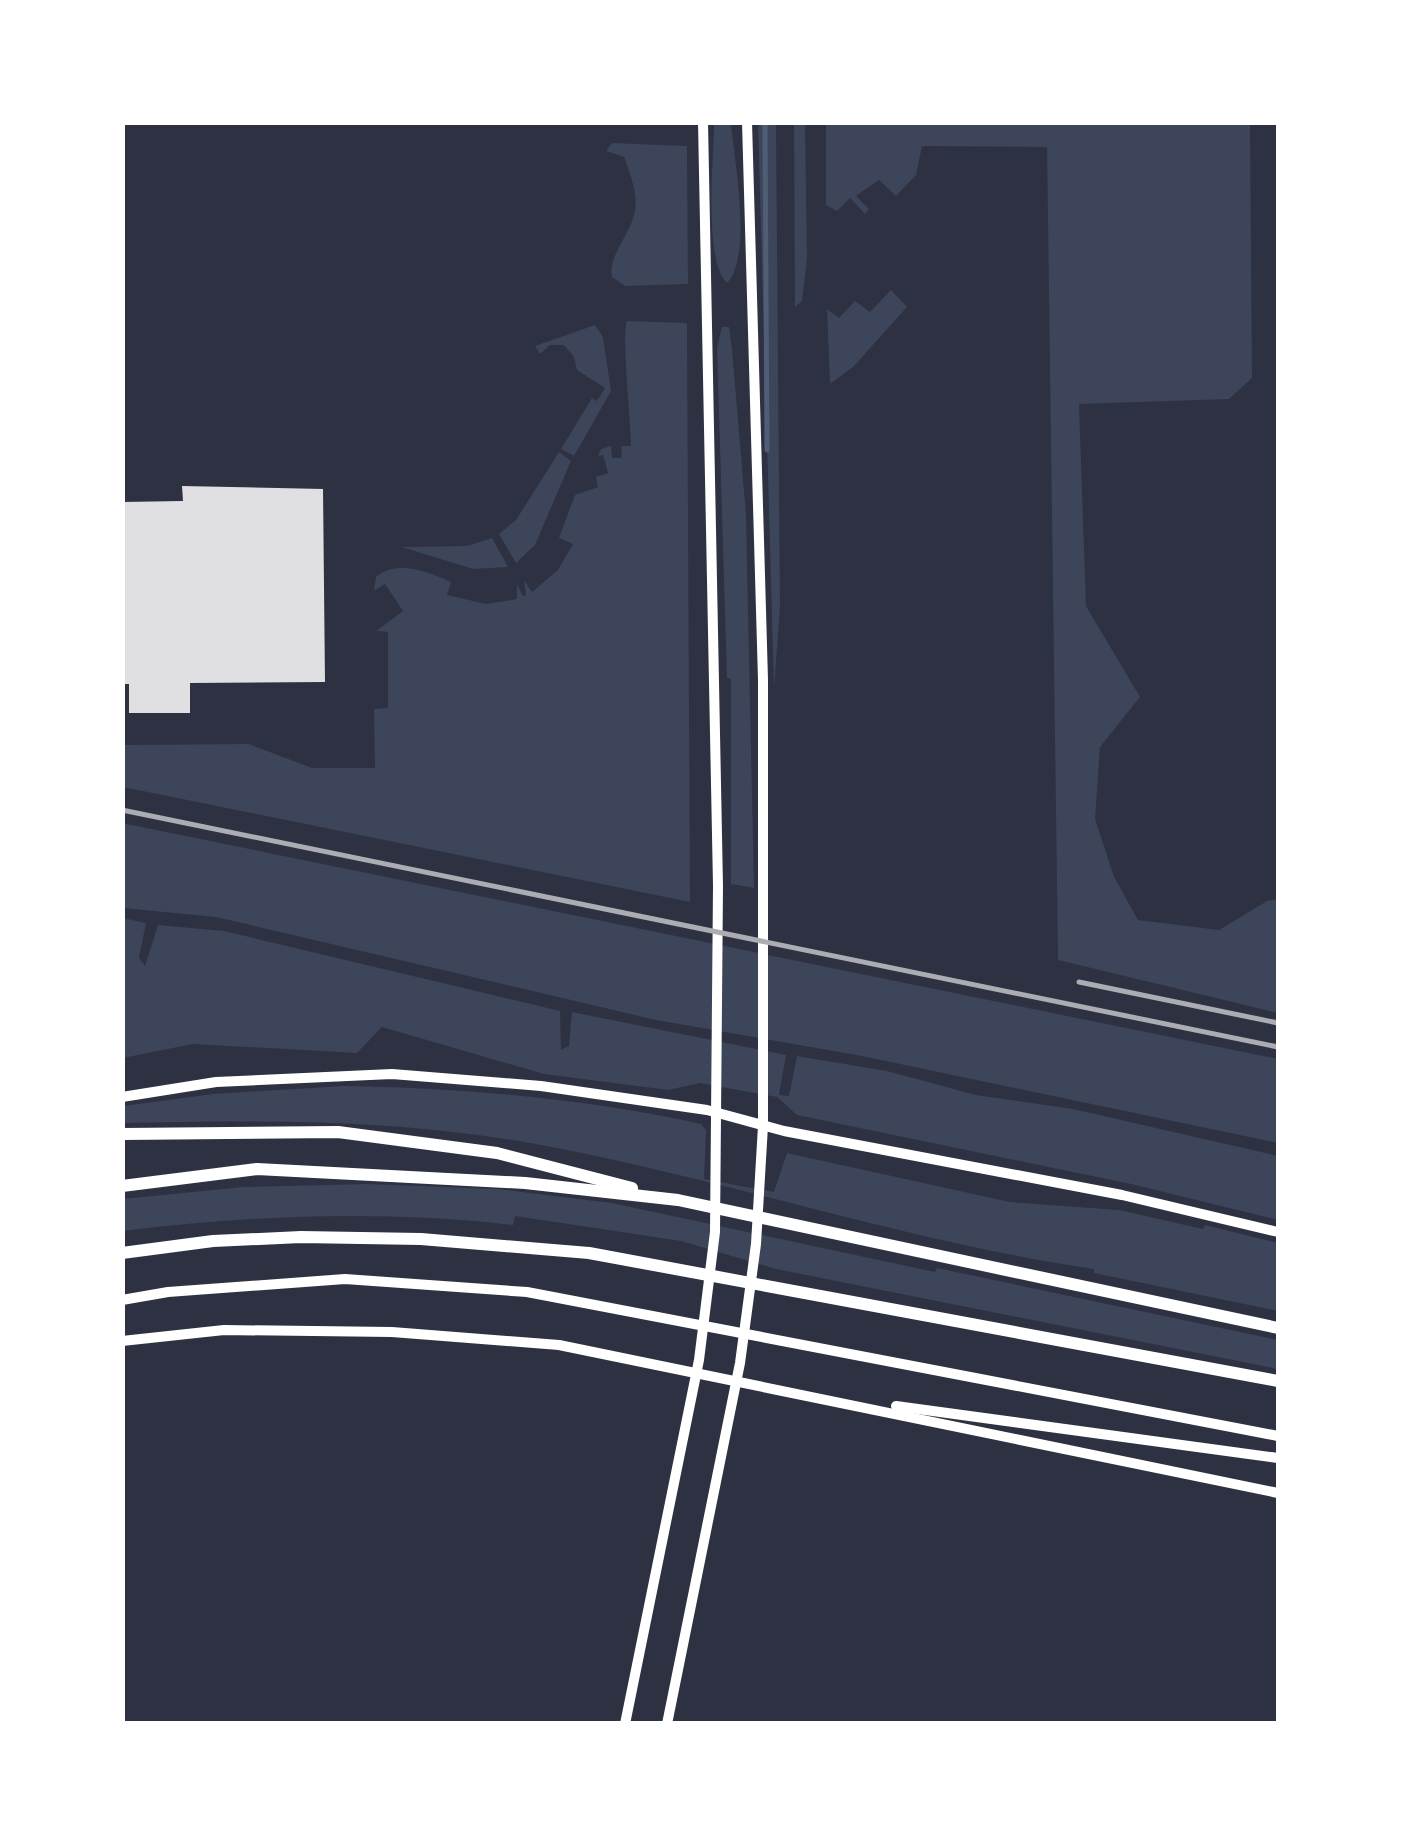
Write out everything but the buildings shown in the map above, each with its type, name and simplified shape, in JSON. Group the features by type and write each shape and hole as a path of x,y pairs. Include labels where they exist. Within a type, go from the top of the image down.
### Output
{"highway":[{"path":"122,1134 338,1132 496,1154 678,1200 1278,1328"},
{"path":"122,1186 257,1169 525,1183 678,1200"},
{"path":"122,1253 213,1241 301,1237 421,1239 590,1253 1278,1381"}],"main road":[{"path":"625,1724 699,1360 708,1300 718,1151 718,886 703,122"},
{"path":"667,1724 739,1370 763,1126 764,896 747,122"},
{"path":"122,1097 216,1082 392,1074 606,1094 718,1113 763,1126 1122,1196 1278,1232"},
{"path":"122,1300 168,1292 345,1279 527,1292 1278,1436"},
{"path":"122,1341 224,1330 436,1335 558,1345 1278,1494"},
{"path":"806,1394 1278,1458"}],"shaded area":[{"path":"714,123 731,123 738,182 739,252 727,283 720,271 712,231"},
{"path":"758,123 776,123 780,607 774,689"},
{"path":"794,123 805,123 807,259 802,301 795,307"},
{"path":"826,123 1250,123 1252,378 1229,399 1079,404 1086,606 1140,697 1100,747 1095,819 1114,877 1138,920 1219,930 1267,901 1278,899 1278,1013 1058,960 1047,147 922,146 916,175 896,196 879,180 856,196 869,209 865,214 850,198 837,211 826,205"},
{"path":"612,143 687,146 688,284 625,286 612,277 613,261 633,220 636,204 624,157 606,151"},
{"path":"891,290 907,307 854,366 830,384 827,309 839,318 855,301 870,312"},
{"path":"627,321 687,323 690,902 123,787 123,745 249,744 312,768 375,768 374,709 388,708 388,632 376,631 403,611 385,584 374,591 376,577 394,569 423,571 451,582 447,595 486,604 517,599 517,584 526,595 524,580 532,592 558,570 573,544 559,538 575,495 598,487 596,477 608,473 603,455 598,456 601,449 611,446 612,458 621,458 622,446 631,446"},
{"path":"595,325 603,337 611,391 574,456 561,449 592,398 597,401 605,388 577,370 574,357 564,345 550,345 540,354 535,346"},
{"path":"722,327 729,327 732,349 746,515 754,888 731,884 731,679 727,678 717,348"},
{"path":"559,452 571,461 535,545 516,563 499,534 516,520"},
{"path":"492,538 508,567 473,569 402,547 467,546"},
{"path":"122,823 1278,1059 1278,1143 862,1056 656,1020 216,917 123,908"},
{"path":"123,918 146,923 139,958 145,966 158,925 224,931 560,1011 561,1050 569,1046 572,1012 786,1055 779,1095 789,1096 797,1056 887,1071 976,1095 1073,1109 1278,1156 1278,1220 1131,1184 797,1115 777,1097 700,1083 668,1090 544,1074 382,1027 357,1053 193,1044 123,1058"},
{"path":"344,1086 522,1096 612,1107 701,1124 706,1130 704,1179 774,1192 787,1153 1010,1202 1119,1210 1203,1229 1205,1225 1278,1243 1278,1311 952,1242 530,1143 377,1125 123,1123 123,1106 213,1094"},
{"path":"367,1184 497,1189 612,1203 935,1272 937,1268 1278,1340 1278,1369 776,1269 681,1241 515,1216 513,1225 416,1217 318,1216 123,1231 122,1199 243,1187"}],"waterway":[{"path":"765,122 767,450"}],"railway":[{"path":"122,810 1278,1047"},
{"path":"1079,982 1278,1023"}]}
